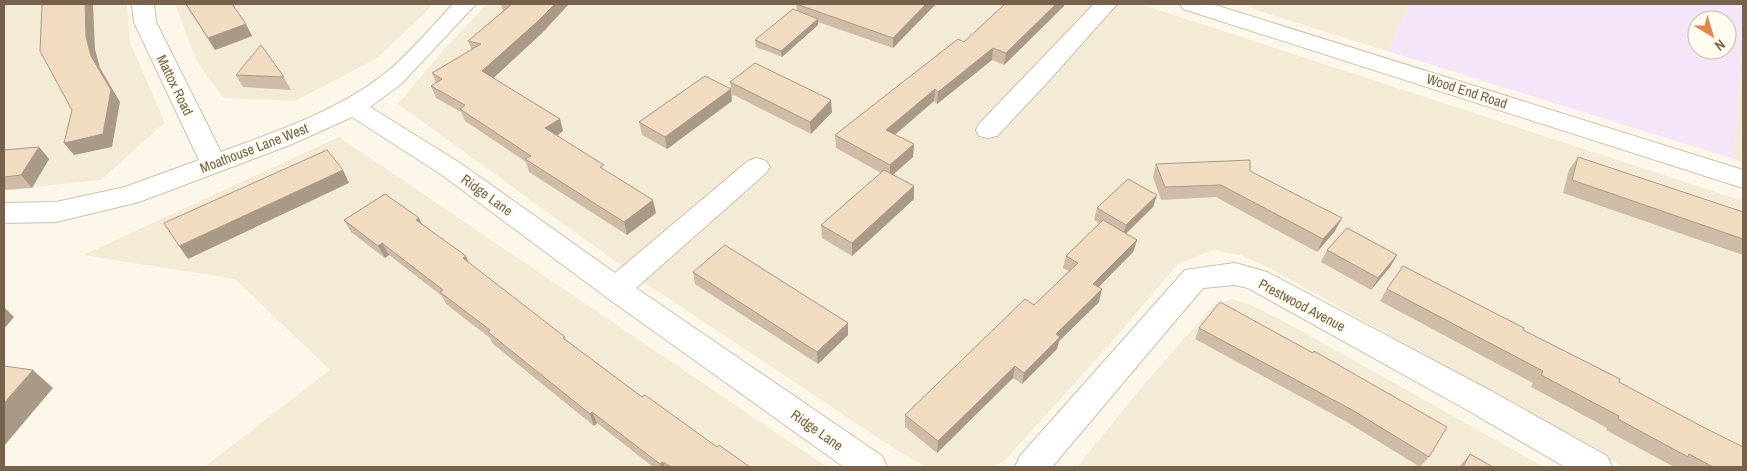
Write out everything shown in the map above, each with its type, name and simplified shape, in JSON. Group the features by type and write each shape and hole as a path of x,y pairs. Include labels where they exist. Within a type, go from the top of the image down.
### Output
{"street":[{"name":"Mattox Road","path":"143,4 145,22 214,164"},
{"name":"Moathouse Lane West","path":"4,213 56,212 130,195 281,139 353,107 393,79 465,4"},
{"path":"988,130 1037,80 1106,4"},
{"name":"Wood End Road","path":"1192,4 1743,178"},
{"name":"Ridge Lane","path":"353,107 451,169 616,289 870,467"},
{"path":"616,289 757,167"},
{"name":"Prestwood Avenue","path":"1032,467 1109,375 1195,278 1235,274 1257,280 1480,401 1595,467"}],"shaded area":[{"path":"4,4 127,4 130,43 165,122 101,180 4,190"},
{"path":"175,4 434,4 376,59 295,101 223,98 197,62"},
{"path":"487,4 1140,4 1743,201 1743,467 1624,467 1270,268 1240,255 1213,250 1178,264 1102,353 1005,460 994,467 926,467 898,451 648,285 398,104 448,45"},
{"path":"1246,4 1411,4 1387,51 1256,10"},
{"path":"1411,4 1743,4 1743,40 1734,159 1387,51"},
{"path":"1743,40 1743,162 1734,159"},
{"path":"339,137 827,467 204,467 330,370 235,279 83,255"},
{"path":"1232,299 1253,306 1287,323 1544,467 1077,467 1146,382 1214,305"}],"building":[{"path":"42,4 85,4 86,37 91,56 111,90 103,134 64,143 72,110 40,51"},
{"path":"186,4 232,4 246,24 208,38"},
{"path":"512,4 555,4 482,71 560,119 545,128 604,165 600,167 653,200 624,222 525,159 531,156 460,109 465,105 431,86 442,79 432,73 481,44 468,41"},
{"path":"796,4 926,4 893,38"},
{"path":"1005,4 1056,4 1006,53 993,48 938,92 935,89 886,130 914,144 890,165 835,135 958,39 964,42"},
{"path":"793,9 818,19 781,51 755,40"},
{"path":"261,45 284,77 236,75"},
{"path":"755,63 831,100 810,122 730,82"},
{"path":"705,76 731,89 665,137 639,122"},
{"path":"39,147 21,175 4,177 4,150"},
{"path":"327,150 343,170 179,246 164,223"},
{"path":"1578,157 1743,212 1743,239 1572,180"},
{"path":"1250,160 1250,171 1342,218 1323,239 1221,185 1165,187 1156,164"},
{"path":"884,170 914,186 852,243 821,225"},
{"path":"1128,179 1157,195 1126,225 1097,208"},
{"path":"385,194 419,218 416,220 466,256 463,258 565,337 563,338 642,397 645,395 717,447 719,445 750,467 671,467 663,462 660,464 592,412 590,414 488,332 490,330 440,292 443,290 382,243 378,246 344,220"},
{"path":"1103,220 1137,240 1093,284 1102,289 1056,334 1060,337 1024,373 1015,366 938,441 905,415 1025,299 1034,305 1078,263 1066,256"},
{"path":"1347,228 1397,255 1378,278 1327,250"},
{"path":"725,245 848,323 817,352 693,272"},
{"path":"1403,266 1620,379 1619,382 1743,447 1743,467 1713,467 1689,454 1688,457 1618,419 1619,416 1541,375 1543,371 1387,289"},
{"path":"1220,302 1313,353 1314,351 1447,427 1429,457 1354,411 1199,328"},
{"path":"4,366 33,370 4,403"},
{"path":"1470,454 1493,467 1463,467"}]}
